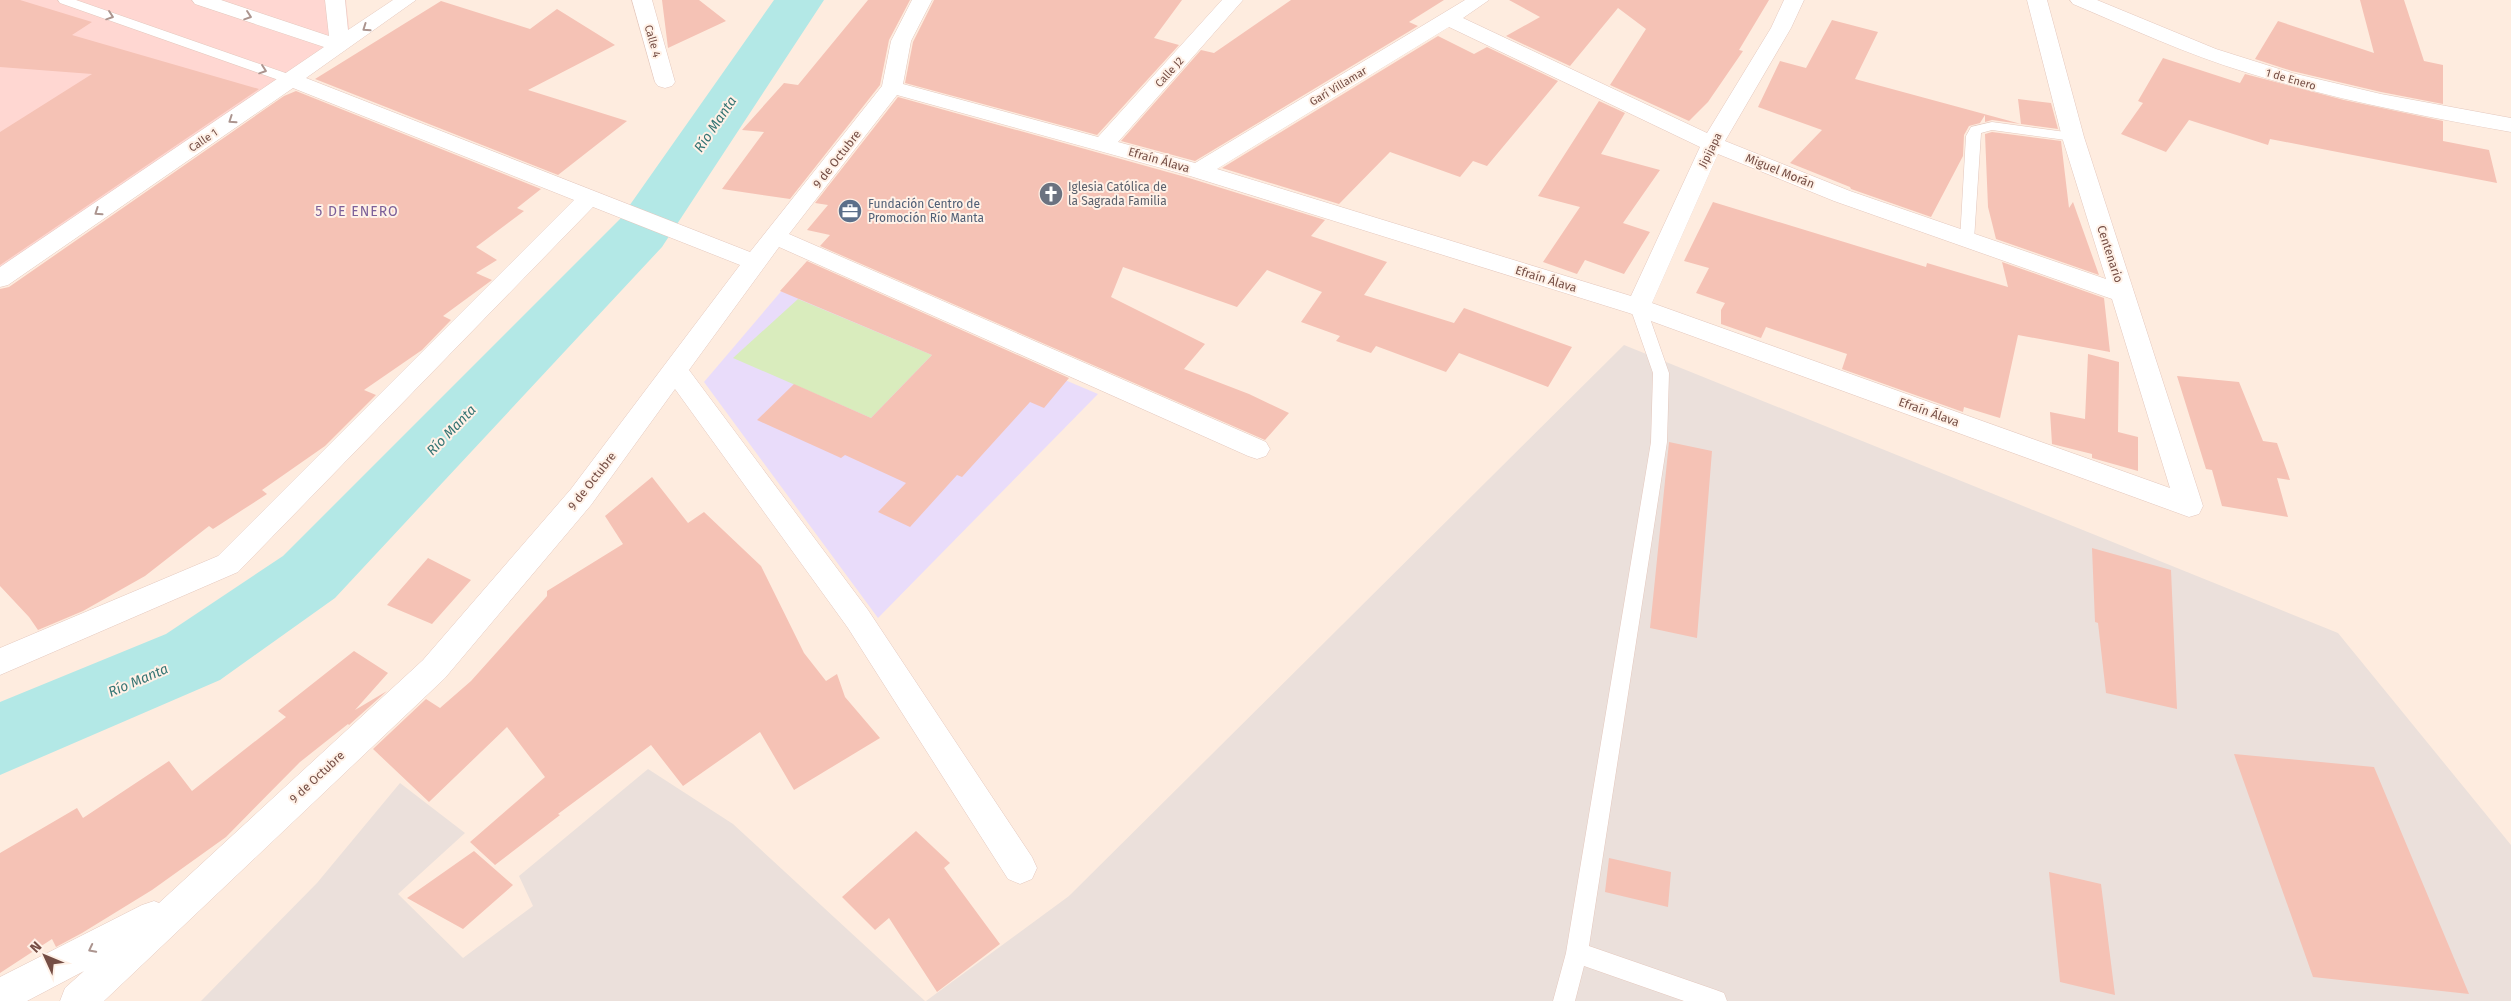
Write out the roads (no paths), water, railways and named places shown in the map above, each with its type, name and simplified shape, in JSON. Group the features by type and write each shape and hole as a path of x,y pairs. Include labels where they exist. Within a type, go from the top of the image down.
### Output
{"street":[{"path":"202,0 340,46 335,0"},
{"name":"Calle 1","path":"0,279 406,0"},
{"name":"Calle 4","path":"642,0 665,82"},
{"name":"9 de Octubre","path":"78,1001 434,669 581,498 755,262 892,87 901,40 922,0"},
{"name":"Calle J2","path":"1104,144 1233,0"},
{"name":"Garí Villamar","path":"1198,171 1478,0"},
{"name":"Jipijapa","path":"1638,307 1712,144 1781,28 1794,0"},
{"name":"Centenario","path":"2037,0 2073,138 2189,506"},
{"name":"1 de Enero","path":"2080,0 2189,46 2251,67 2386,103 2511,125"},
{"name":"Miguel Morán","path":"1448,19 1712,144 1842,196 2123,294"},
{"path":"292,80 699,242 755,262"},
{"name":"Efraín Álava","path":"892,87 1198,171 1638,307 2189,506"},
{"path":"0,662 228,564 600,202"},
{"path":"776,237 1257,449"},
{"path":"675,370 858,619 1020,868"},
{"name":"9 de Octubre","path":"0,996 182,902"}],"lane":[{"path":"64,0 292,80"},
{"path":"1967,240 1973,136 1976,130 1992,126 2073,138"},
{"path":"1564,1001 1578,953 1659,442 1661,373 1638,307"},
{"path":"1578,953 1716,1001"}],"waterway":[{"name":"Río Manta","path":"0,739 193,657 309,577 641,233 799,0"}],"place":[{"name":"Iglesia Católica de la Sagrada Familia","path":"1051,194"},
{"name":"Fundación Centro de Promoción Río Manta","path":"850,211"}],"district":[{"name":"5 DE ENERO","path":"357,211"}]}
